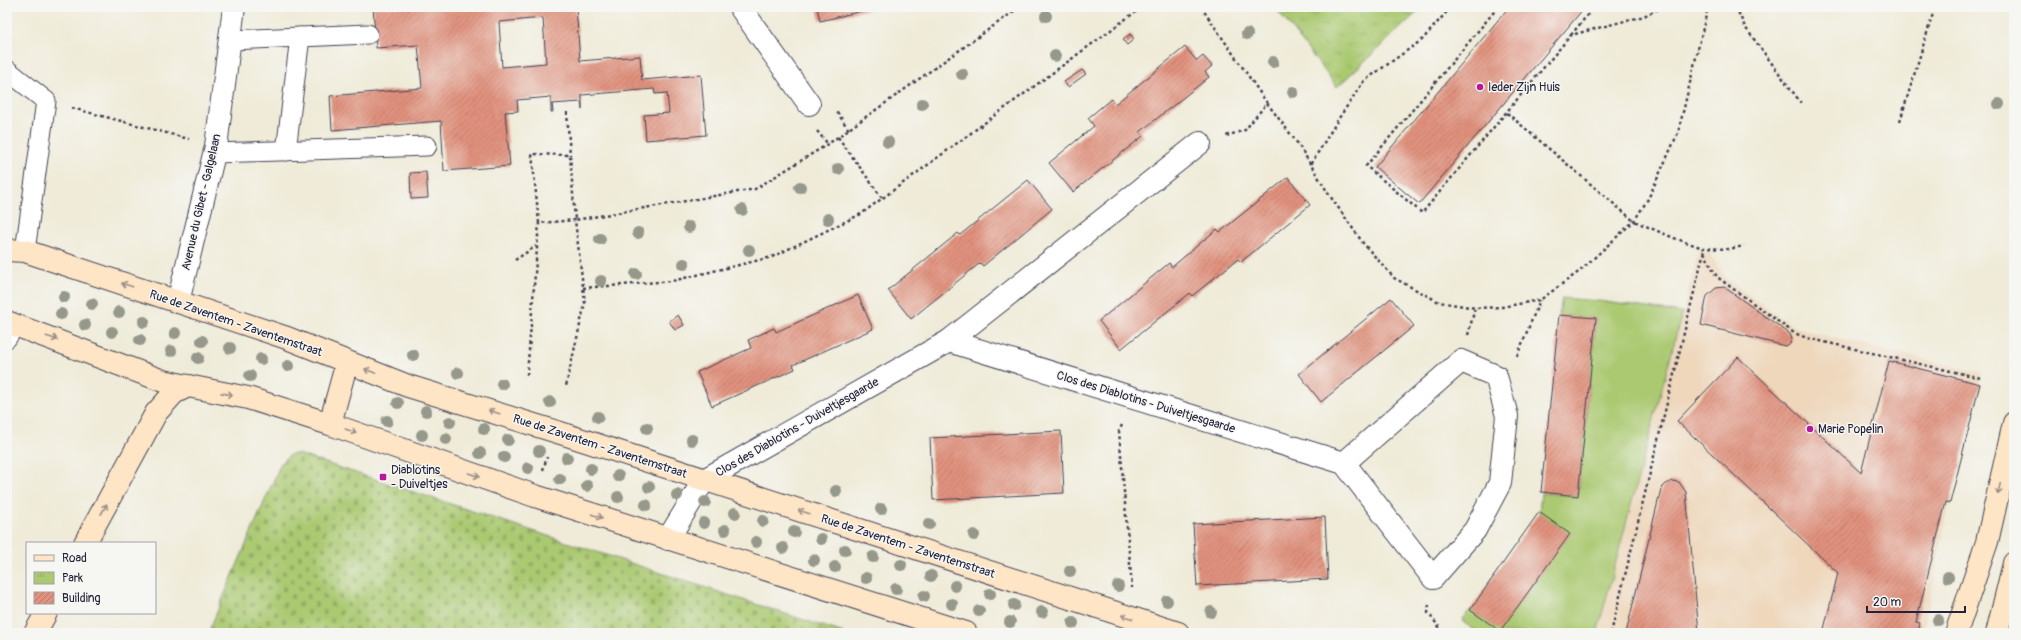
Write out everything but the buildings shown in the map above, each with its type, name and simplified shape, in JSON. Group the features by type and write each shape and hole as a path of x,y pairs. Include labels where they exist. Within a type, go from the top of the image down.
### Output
{"main road":[{"name":"Rue de Zaventem - Zaventemstraat","path":"13,254 178,302 287,338 408,386 1178,633"},
{"path":"10,329 61,341 164,381 248,398 330,424 529,494 966,633"},
{"path":"330,424 347,362"},
{"path":"86,542 156,413 174,393 188,386"},
{"path":"1956,633 1972,591 1987,542 2014,424"},
{"path":"1997,633 2014,563"},
{"path":"1967,633 1972,591"},
{"path":"35,633 45,614"}],"street":[{"name":"Avenue du Gibet - Galgelaan","path":"178,302 216,150 234,7"},
{"path":"740,7 808,104"},
{"name":"Clos des Diablotins - Duiveltjesgaarde","path":"668,539 704,480 949,340 1200,143"},
{"name":"Clos des Diablotins - Duiveltjesgaarde","path":"949,340 1344,464"},
{"path":"1461,360 1496,376 1507,416 1500,483 1475,530 1433,578 1344,464 1461,360"}],"lane":[{"path":"230,40 368,34"},
{"path":"286,151 300,37"},
{"path":"7,70 46,101 13,254"},
{"path":"216,150 286,151 427,146"}],"path":[{"path":"539,223 575,220 755,189 849,130 1020,7"},
{"path":"583,288 672,282 772,257 861,214 1142,7"},
{"path":"1202,7 1267,103 1298,144 1363,243 1394,278 1440,302 1475,308 1502,307 1540,300 1580,271 1634,221 1648,199 1678,133 1708,7"},
{"path":"1311,164 1364,81 1422,40 1451,7"},
{"path":"1498,7 1366,166 1422,213 1594,7"},
{"path":"1571,35 1644,16 1662,7"},
{"path":"1736,7 1745,27 1801,103"},
{"path":"1900,121 1935,7"},
{"path":"46,101 216,150"},
{"path":"1200,143 1245,130 1267,103"},
{"path":"834,108 849,130"},
{"path":"566,386 585,303 575,220 567,112"},
{"path":"1507,113 1634,221 1703,249 1730,249 1744,246"},
{"path":"838,137 882,198"},
{"path":"821,138 828,144"},
{"path":"527,374 536,245 539,223 532,154 570,155"},
{"path":"515,260 536,245"},
{"path":"1703,249 1717,277 1794,333 1806,338 1981,378"},
{"path":"1612,633 1703,249"},
{"path":"1501,394 1540,300"},
{"path":"1132,588 1119,431 1133,398"},
{"path":"542,474 549,452"},
{"path":"1428,612 1444,633"}],"shaded area":[{"name":"Marie Popelin","path":"1699,250 1709,253 1726,278 1792,326 1814,333 1982,373 1950,503 1923,633 1597,633"}],"green space":[{"path":"1275,7 1423,7 1337,87"},
{"path":"1562,298 1599,301 1682,313 1597,633 1478,633 1463,622 1462,619 1470,610 1500,630 1569,534 1539,512 1541,493 1578,496 1596,319 1559,315"},
{"path":"291,454 298,454 844,633 208,633 281,463"}],"place":[{"name":"Ieder Zijn Huis","path":"1480,87"},
{"name":"Marie Popelin","path":"1810,429"},
{"name":"Diablotins - Duiveltjes","path":"383,477"}]}
